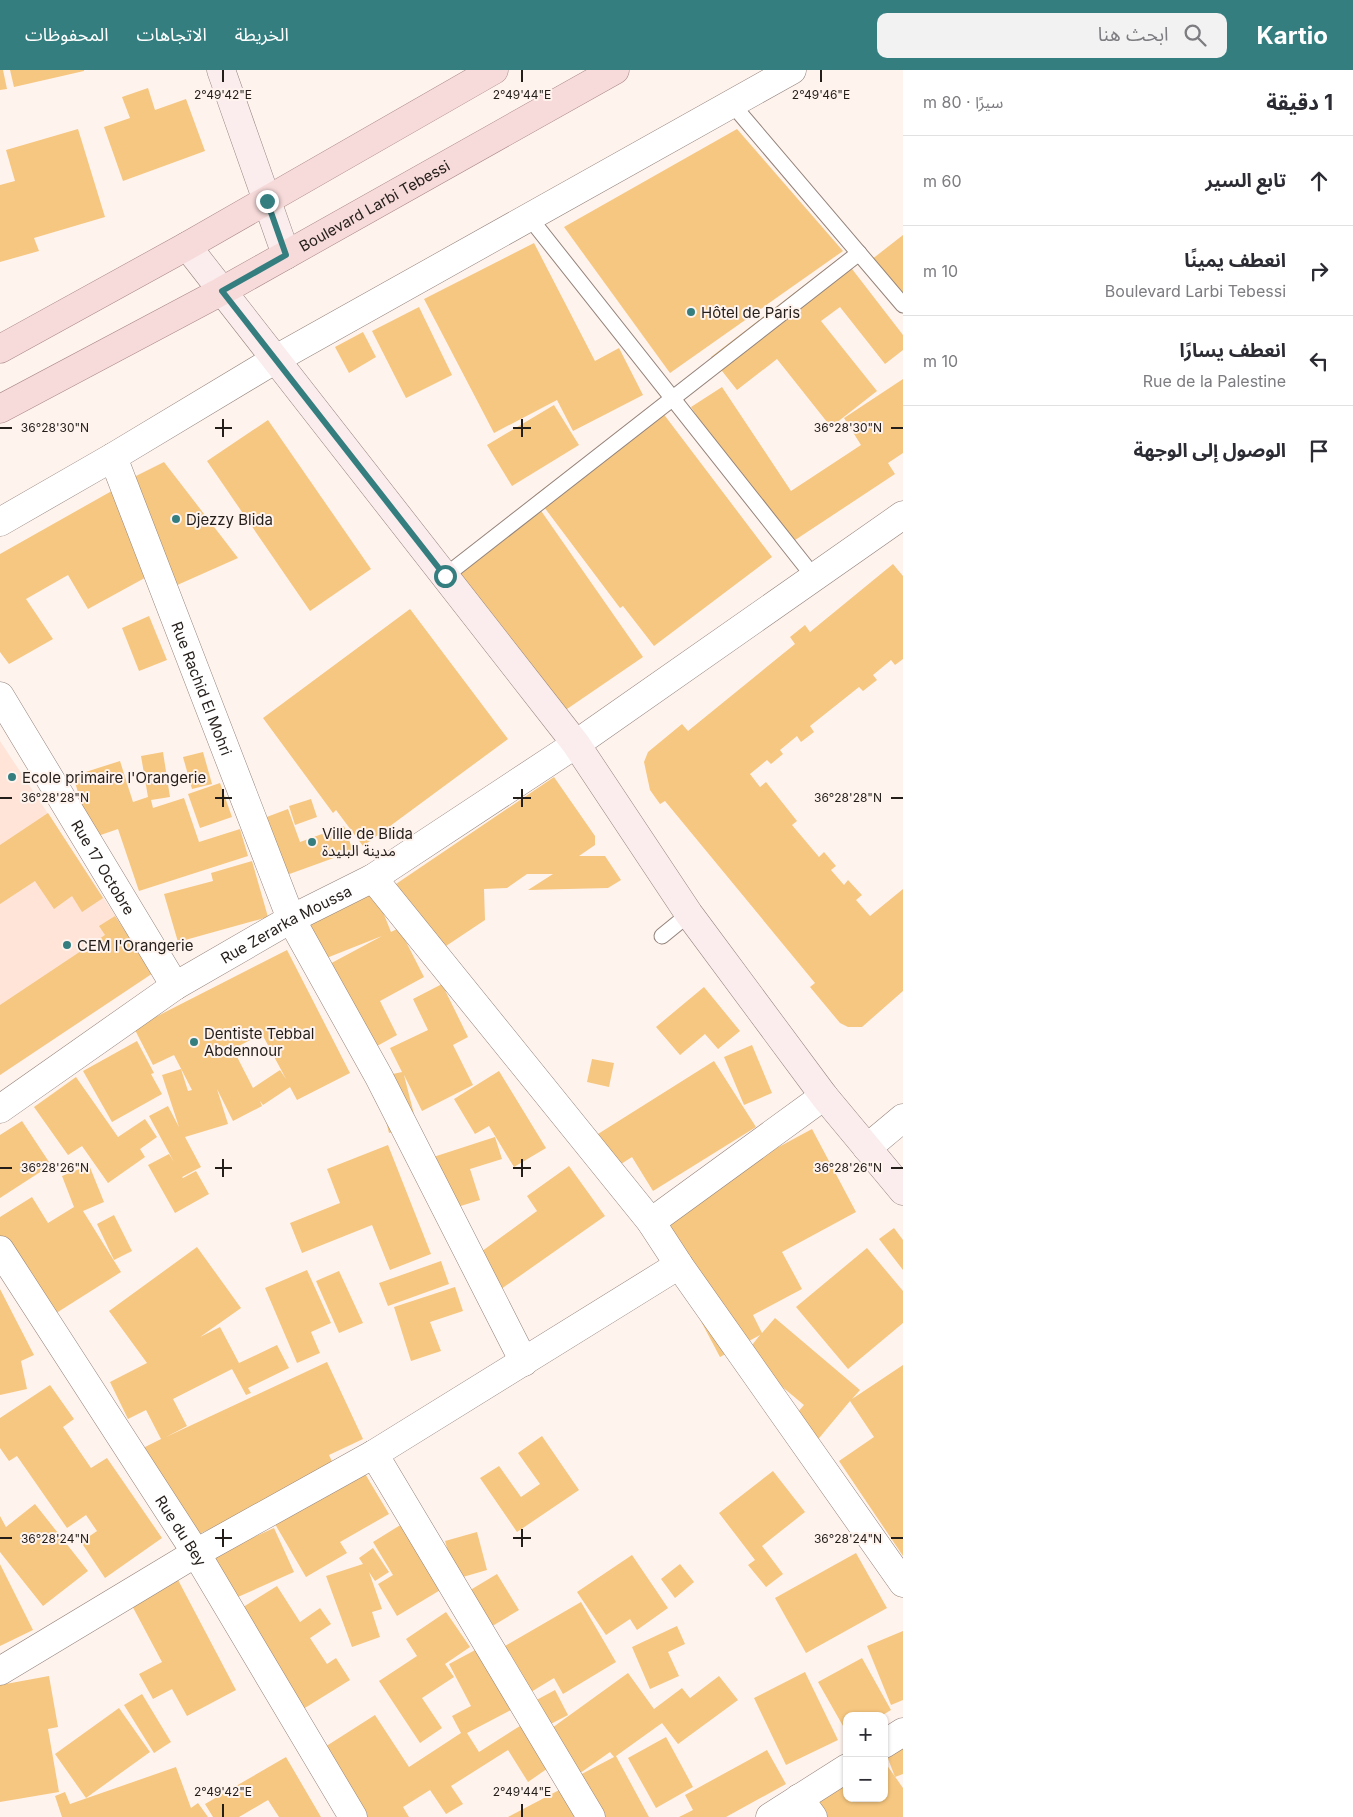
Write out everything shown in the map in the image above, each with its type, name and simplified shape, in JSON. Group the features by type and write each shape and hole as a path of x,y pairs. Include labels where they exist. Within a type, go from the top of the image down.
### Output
{"main road":[{"path":"0,349 267,201 494,70"},
{"name":"Boulevard Larbi Tebessi","path":"0,409 222,291 615,70"}],"street":[{"path":"221,70 286,255"},
{"path":"0,522 276,359 792,70"},
{"path":"187,246 576,744 689,914 824,1096 903,1191"},
{"name":"Rue Rachid El Mohri","path":"113,457 292,919 379,1077 524,1362"},
{"name":"Rue Zerarka Moussa","path":"0,1109 175,986 292,919 373,878 576,744 903,515"},
{"name":"Rue 17 Octobre","path":"0,696 175,986"},
{"path":"373,878 651,1222 679,1265 903,1582"},
{"path":"651,1222 824,1096"},
{"path":"867,1148 903,1118"},
{"name":"Rue du Bey","path":"0,1250 196,1553 353,1817"},
{"path":"0,1671 196,1553 374,1454 679,1265"},
{"path":"374,1454 591,1817"},
{"path":"888,1741 903,1732"},
{"path":"770,1817 806,1808 843,1772"}],"lane":[{"path":"732,104 903,305"},
{"path":"529,217 814,577"},
{"path":"445,576 859,253"},
{"path":"662,936 689,914"}],"shaded area":[{"name":"CEM l'Orangerie","path":"0,741 153,973 0,1075"}],"building":[{"path":"0,70 3,70 7,89 0,90"},
{"path":"10,70 84,70 84,71 14,87"},
{"path":"148,88 155,110 186,99 205,151 123,181 104,127 130,118 122,97"},
{"path":"78,129 105,217 34,238 39,251 0,262 0,185 15,181 6,150"},
{"name":"Hôtel de Paris","path":"737,129 843,251 670,373 564,227"},
{"path":"903,235 903,301 871,260"},
{"path":"534,243 595,361 619,348 643,395 573,431 557,400 494,433 424,299"},
{"path":"842,256 903,335 903,350 885,364 840,307 821,321 877,391 831,427 777,359 737,390 711,357"},
{"path":"419,307 452,375 406,398 372,331"},
{"path":"363,332 376,357 349,373 335,347"},
{"path":"903,379 903,453 888,463 895,474 783,548 691,407 722,387 791,491 861,445 844,418"},
{"path":"656,404 772,557 654,646 623,606 620,608 535,495"},
{"path":"554,405 579,445 512,486 487,445"},
{"path":"268,420 371,569 310,611 207,461"},
{"name":"Djezzy Blida","path":"164,462 238,558 175,586 128,480"},
{"path":"117,488 152,574 88,609 68,575 26,599 53,639 9,664 0,652 0,554"},
{"path":"537,505 643,657 548,722 442,571"},
{"path":"893,564 903,576 903,659 895,665 891,660 873,675 877,680 863,691 859,687 810,726 814,732 801,742 797,736 780,750 783,754 771,764 767,760 750,774 760,787 766,782 797,821 792,825 819,857 824,852 836,866 831,870 844,885 848,880 862,895 856,900 870,916 903,889 903,991 862,1027 848,1027 840,1023 810,987 815,983 665,801 660,804 650,790 644,762 648,752 682,724 688,731 795,644 790,637 805,625 810,632"},
{"path":"410,609 508,739 363,846 336,810 333,813 263,718"},
{"path":"149,616 167,660 139,671 122,628"},
{"path":"163,752 170,797 151,800 153,808 184,798 199,842 240,829 248,856 139,891 118,829 92,838 73,776 120,761 133,802 148,797 141,756"},
{"path":"203,752 212,784 192,789 183,757"},
{"path":"554,777 595,836 595,845 579,856 605,856 621,880 608,888 528,890 553,874 527,874 507,888 484,889 485,920 437,952 393,886"},
{"path":"220,783 232,817 200,828 188,794"},
{"path":"311,799 317,817 295,825 289,806"},
{"path":"288,809 300,842 344,826 353,851 284,876 264,818"},
{"path":"48,813 103,898 82,912 72,896 54,909 35,881 0,904 0,845"},
{"path":"252,861 268,917 178,942 164,894 213,881 211,873"},
{"path":"373,887 391,932 399,928 424,977 380,1001 397,1035 368,1051 324,967 382,936 324,959 306,914"},
{"path":"115,916 153,973 0,1075 0,1005 105,935 99,926"},
{"name":"Dentiste Tebbal Abdennour","path":"287,950 350,1073 297,1100 290,1087 263,1105 260,1101 262,1106 233,1121 217,1089 228,1124 185,1137 201,1167 182,1177 196,1171 209,1194 175,1213 148,1165 169,1154 174,1162 149,1116 168,1106 179,1127 162,1075 181,1069 188,1091 192,1090 174,1055 153,1065 134,1028","holes":["262,1034 286,1079 280,1070 253,1088 233,1049"]},
{"path":"442,984 468,1037 453,1045 473,1085 422,1111 404,1075 417,1126 389,1133 375,1078 402,1072 390,1048 428,1030 413,999"},
{"path":"704,987 740,1031 718,1049 705,1034 680,1055 656,1027"},
{"path":"137,1041 154,1073 151,1074 162,1094 112,1122 83,1071"},
{"path":"752,1045 772,1093 744,1105 724,1057"},
{"path":"592,1059 614,1063 609,1087 587,1082"},
{"path":"714,1061 756,1127 653,1191 632,1157 610,1171 590,1139"},
{"path":"499,1071 546,1148 514,1167 489,1126 475,1134 454,1099"},
{"path":"76,1077 118,1137 145,1119 157,1137 140,1149 145,1157 108,1183 82,1146 68,1155 34,1107"},
{"path":"22,1121 51,1165 0,1198 0,1135"},
{"path":"812,1129 856,1212 782,1252 802,1289 753,1315 762,1333 775,1318 860,1390 852,1399 903,1365 903,1556 839,1461 874,1437 850,1401 815,1443 790,1421 804,1405 744,1355 760,1335 720,1357 679,1280 656,1213"},
{"path":"495,1137 502,1159 470,1169 480,1200 438,1213 421,1161"},
{"path":"388,1145 431,1254 390,1270 372,1225 302,1253 290,1223 340,1203 327,1169"},
{"path":"89,1165 104,1202 83,1211 121,1272 50,1317 0,1237 0,1217 32,1197 48,1223 74,1207 62,1176"},
{"path":"569,1166 605,1216 487,1299 463,1265 537,1211 527,1196"},
{"path":"114,1215 132,1251 114,1260 97,1224"},
{"path":"894,1228 903,1240 903,1270 879,1239"},
{"path":"197,1247 241,1308 200,1337 220,1327 239,1363 277,1345 289,1368 248,1388 251,1393 246,1395 232,1369 173,1399 187,1426 166,1437 327,1362 363,1439 329,1455 336,1470 182,1542 139,1450 161,1439 146,1410 128,1419 110,1382 147,1363 109,1311"},
{"path":"867,1248 903,1291 903,1323 848,1369 796,1307"},
{"path":"441,1261 449,1284 388,1306 379,1283"},
{"path":"307,1270 331,1323 311,1332 320,1353 297,1363 265,1288"},
{"path":"339,1271 363,1323 339,1333 316,1281"},
{"path":"455,1287 463,1311 430,1322 441,1351 411,1361 394,1307"},
{"path":"0,1289 34,1355 21,1361 27,1389 0,1395"},
{"path":"50,1385 74,1419 63,1427 91,1468 107,1458 162,1538 105,1578 81,1542 97,1531 86,1515 67,1528 17,1456 9,1461 0,1448 0,1418"},
{"path":"542,1436 579,1490 517,1532 480,1478 499,1466 521,1497 540,1484 518,1453"},
{"path":"773,1471 805,1512 762,1546 783,1574 766,1587 748,1565 755,1560 719,1513"},
{"path":"364,1472 389,1514 340,1542 347,1553 306,1577 275,1524"},
{"path":"35,1504 88,1571 43,1606 0,1552 0,1516 6,1527"},
{"path":"402,1524 442,1589 397,1616 378,1584 393,1575 373,1542"},
{"path":"274,1528 294,1572 222,1604 202,1560"},
{"path":"477,1532 487,1570 456,1579 445,1541"},
{"path":"373,1548 389,1572 375,1581 369,1572 382,1609 372,1612 380,1637 352,1647 326,1576 363,1564 359,1558"},
{"path":"856,1553 887,1608 806,1653 775,1598"},
{"path":"632,1555 668,1608 637,1630 630,1619 606,1635 577,1592"},
{"path":"167,1559 236,1690 187,1716 172,1689 153,1699 139,1674 162,1662 120,1583"},
{"path":"0,1564 33,1630 0,1646"},
{"path":"680,1564 694,1582 675,1598 661,1579"},
{"path":"497,1574 519,1610 479,1634 457,1598"},
{"path":"277,1586 300,1622 320,1608 331,1624 310,1638 327,1664 336,1658 350,1680 287,1719 224,1619"},
{"path":"581,1602 616,1662 563,1694 554,1678 531,1692 505,1646"},
{"path":"446,1612 470,1647 445,1664 454,1677 422,1698 442,1728 420,1743 379,1681 417,1656 406,1639"},
{"path":"677,1626 685,1644 668,1652 679,1676 650,1689 632,1647"},
{"path":"903,1631 903,1700 891,1705 867,1646"},
{"path":"479,1648 511,1710 467,1733 479,1752 523,1724 551,1766 528,1782 508,1750 451,1786 463,1804 446,1814 430,1790 403,1807 409,1817 359,1817 317,1752 375,1715 409,1767 461,1733 452,1716 471,1706 449,1664"},
{"path":"862,1658 891,1710 888,1712 843,1712 843,1726 818,1682"},
{"path":"805,1672 838,1740 786,1765 754,1698"},
{"path":"628,1673 654,1709 682,1688 690,1698 719,1676 738,1700 678,1744 662,1723 616,1756 649,1817 598,1817 576,1777 614,1757 610,1752 576,1776 545,1733"},
{"path":"49,1676 58,1727 48,1729 59,1792 0,1802 0,1685"},
{"path":"555,1690 568,1715 543,1728 529,1704"},
{"path":"142,1694 171,1742 154,1753 124,1705"},
{"path":"119,1708 150,1752 86,1798 55,1754"},
{"path":"666,1737 693,1787 656,1808 628,1758"},
{"path":"903,1741 903,1774 895,1777 888,1759 888,1747"},
{"path":"767,1750 786,1784 726,1817 679,1817 693,1810 685,1795"},
{"path":"286,1757 321,1817 279,1817 268,1800 239,1817 213,1817 205,1804"},
{"path":"176,1767 191,1808 198,1803 208,1817 62,1817 55,1796 65,1792 70,1804"},
{"path":"888,1767 903,1788 903,1817 816,1817 809,1807 843,1785 843,1802 888,1802"},
{"path":"563,1788 579,1817 508,1817"}],"place":[{"name":"Hôtel de Paris","path":"691,312"},
{"name":"Djezzy Blida","path":"176,519"},
{"name":"Ecole primaire l'Orangerie","path":"12,777"},
{"name":"Ville de Blida مدينة البليدة","path":"312,842"},
{"name":"CEM l'Orangerie","path":"67,945"},
{"name":"Dentiste Tebbal Abdennour","path":"194,1042"}],"route":[{"path":"267,201 286,255 222,291 445,576"}]}
